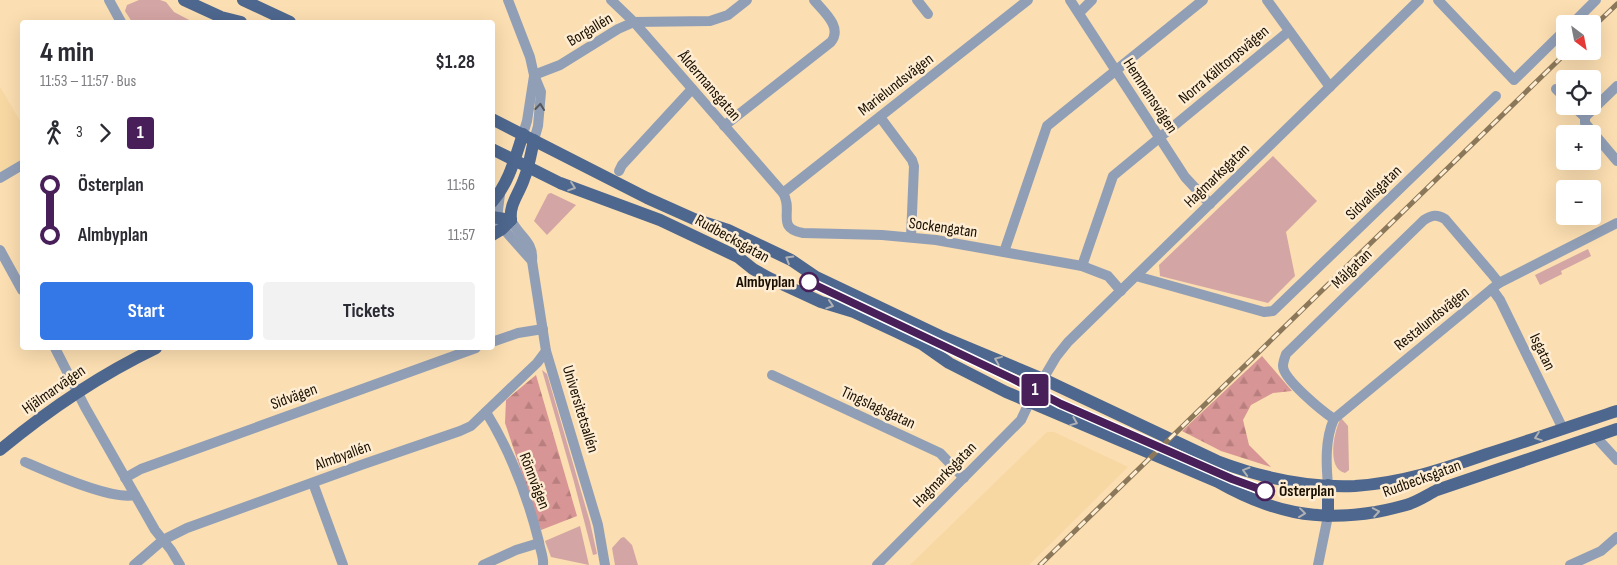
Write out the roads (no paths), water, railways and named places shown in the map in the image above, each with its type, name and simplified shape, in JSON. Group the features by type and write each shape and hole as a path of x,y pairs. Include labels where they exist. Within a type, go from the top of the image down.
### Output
{"main road":[{"path":"184,0 221,17 233,20"},
{"path":"243,0 286,20"},
{"path":"495,120 529,137"},
{"path":"496,198 514,160 529,137"},
{"path":"499,224 511,206 524,179 528,167 529,137"},
{"name":"Rudbecksgatan","path":"529,137 620,184 694,219 728,230 766,247 816,277 940,336 1043,379 1217,462 1284,481 1328,485 1359,485 1404,479 1436,471 1617,411"},
{"path":"495,150 528,167"},
{"name":"Rudbecksgatan","path":"528,167 560,183 660,220 738,258 769,278 822,302 854,312 922,344 949,363 1030,403 1218,482 1239,494 1283,510 1343,517 1404,506 1437,490 1617,429"},
{"name":"Hjälmarvägen","path":"0,450 39,419 114,369 152,350"},
{"path":"1030,403 1043,379"},
{"path":"1328,485 1328,516"}],"street":[{"path":"109,0 120,20"},
{"path":"508,0 541,92 538,126 529,137"},
{"name":"Borgallén","path":"534,75 560,65 634,22 710,21 728,15 747,0"},
{"path":"724,126 835,37 836,32 832,22 814,0"},
{"path":"917,0 928,14"},
{"name":"Marielundsvägen","path":"783,193 1028,0"},
{"name":"Hemmansvägen","path":"1070,0 1185,177 1210,204"},
{"path":"1078,12 1092,0"},
{"path":"1004,252 1047,126 1203,0"},
{"path":"1267,0 1330,87"},
{"name":"Hagmarksgatan","path":"1043,379 1065,345 1420,0"},
{"path":"1438,0 1514,80 1556,39"},
{"path":"1581,15 1596,0"},
{"name":"Åldermansgatan","path":"613,1 634,22 783,193"},
{"name":"Norra Källtorpsvägen","path":"1082,266 1113,176 1289,31"},
{"path":"1617,86 1585,117 1585,123 1617,161"},
{"path":"619,171 622,165 692,89"},
{"name":"Sidvallsgatan","path":"1136,276 1264,312 1273,311 1496,96"},
{"path":"880,117 912,160 914,166 911,237"},
{"path":"0,178 20,167"},
{"name":"Sockengatan","path":"783,193 787,200 786,222 794,232 911,237 1082,266 1108,276 1121,291"},
{"path":"496,198 499,224"},
{"name":"Målgatan","path":"1334,419 1320,409 1289,378 1283,365 1286,354 1424,220 1430,216 1438,215 1445,219 1495,286"},
{"name":"Restalundsvägen","path":"1334,419 1495,286 1617,222"},
{"name":"Universitetsallén","path":"499,224 532,261 546,351 598,525 605,565"},
{"path":"0,250 20,286"},
{"name":"Isgatan","path":"1495,286 1563,429"},
{"path":"495,341 518,333 543,329"},
{"path":"55,350 155,530 180,565"},
{"name":"Sidvägen","path":"125,478 141,469 470,350"},
{"name":"Almbyallén","path":"134,565 163,540 187,528 471,426 537,363 546,351"},
{"name":"Tingslagsgatan","path":"772,375 940,453 964,478"},
{"name":"Hagmarksgatan","path":"877,565 1023,418 1030,403"},
{"name":"Rönnvägen","path":"486,412 499,433 520,484 536,530 544,559 543,565"},
{"path":"1328,485 1328,437 1329,429 1334,419"},
{"path":"1595,436 1617,460"},
{"path":"25,462 102,492 128,497 135,495"},
{"path":"313,483 343,565"},
{"path":"1318,565 1328,516"},
{"path":"1570,565 1601,551 1617,537"},
{"path":"483,565 516,550 539,543"}],"railway":[{"path":"1601,19 1617,4"},
{"path":"1040,565 1559,60"}],"place":[{"name":"Almbyplan","path":"809,282"},
{"name":"Österplan","path":"1265,491"}]}
